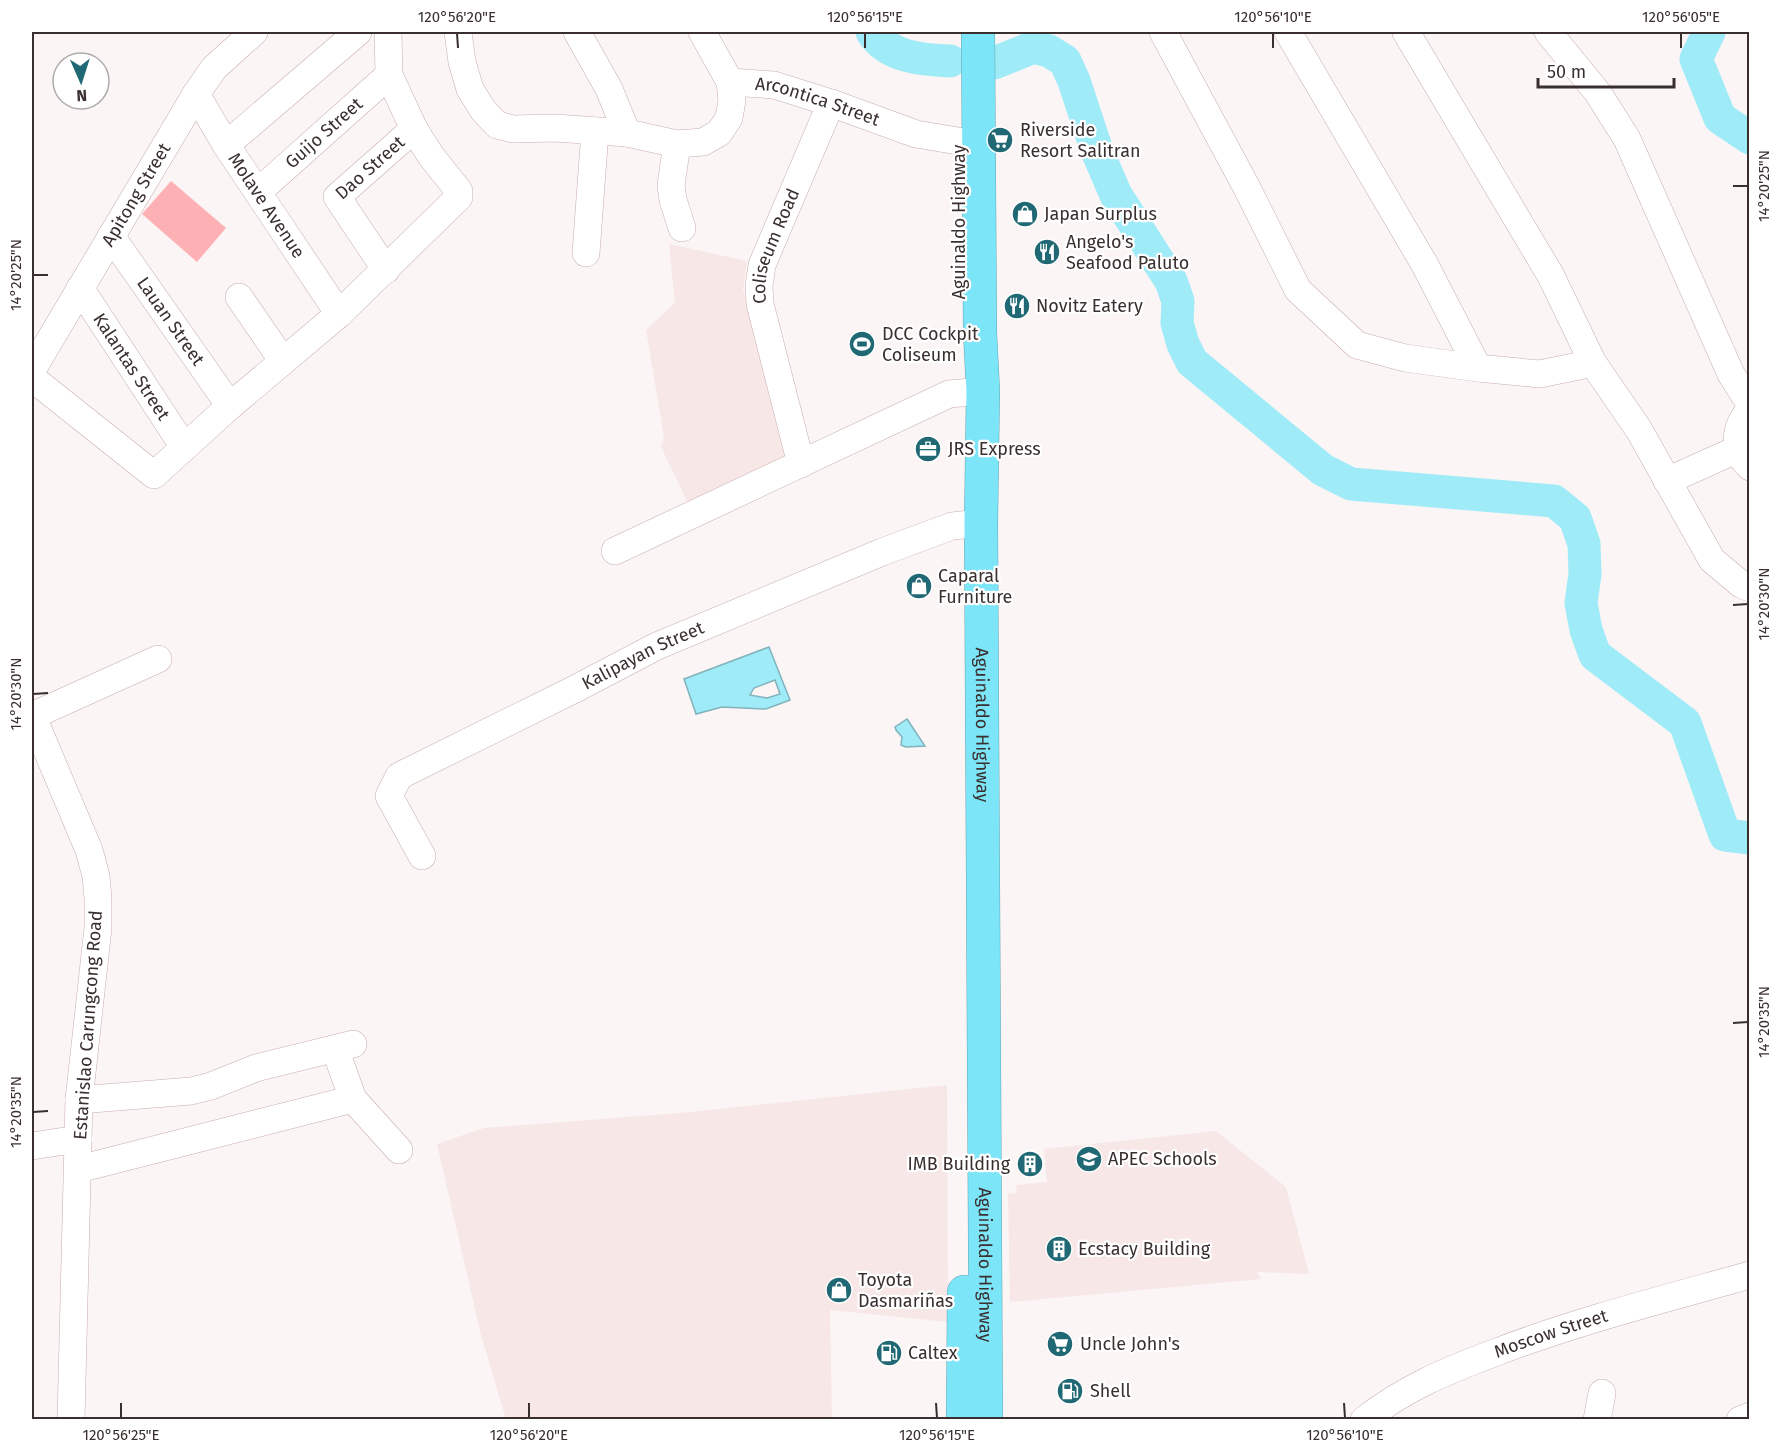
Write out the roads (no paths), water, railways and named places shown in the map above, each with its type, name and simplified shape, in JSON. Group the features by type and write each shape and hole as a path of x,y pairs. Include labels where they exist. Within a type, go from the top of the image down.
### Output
{"highway":[{"name":"Aguinaldo Highway","path":"967,33 980,332 971,392"},
{"name":"Aguinaldo Highway","path":"963,1419 965,1213 961,897 971,392 958,141 969,92"},
{"name":"Aguinaldo Highway","path":"970,524 986,1419"}],"street":[{"name":"Apitong Street","path":"32,370 196,94 214,68 254,32"},
{"path":"226,145 358,32"},
{"path":"32,378 154,475 230,406 339,314 386,270 459,197 456,184 431,156 414,129 389,75 388,32"},
{"path":"458,32 462,62 471,89 483,110 497,125 513,129 555,128 627,133 677,144 703,142 719,133 729,118 732,100 730,82"},
{"path":"577,32 609,89 627,133"},
{"name":"Arcontica Street","path":"702,32 730,82 774,85 916,134 958,141"},
{"path":"1162,32 1247,188 1298,290 1357,345 1404,358 1540,374 1593,363"},
{"path":"1288,32 1425,265 1478,368"},
{"path":"1406,32 1551,276 1593,363 1639,430 1712,560 1742,585 1749,588"},
{"path":"1548,32 1598,93 1627,139 1731,374 1749,404"},
{"name":"Guijo Street","path":"258,191 389,75"},
{"name":"Molave Avenue","path":"196,94 226,145 339,314"},
{"name":"Coliseum Road","path":"801,464 760,304 759,286 762,265 831,103"},
{"name":"Dao Street","path":"386,270 337,197 414,129"},
{"path":"586,253 595,131"},
{"path":"677,144 671,185 682,228"},
{"name":"Lauan Street","path":"111,236 230,406"},
{"name":"Kalantas Street","path":"80,288 184,447"},
{"path":"239,297 283,361"},
{"path":"615,551 949,394 971,392"},
{"path":"1667,481 1744,458 1737,432 1742,418 1749,410"},
{"name":"Kalipayan Street","path":"422,856 389,796 399,776 657,646 882,552 952,526 970,524"},
{"path":"32,716 158,659"},
{"name":"Estanislao Carungcong Road","path":"32,716 89,850 96,876 98,928 79,1100 71,1419"},
{"path":"79,1100 191,1091 256,1068 344,1047 353,1099 399,1150"},
{"path":"79,1169 353,1099"},
{"path":"32,1146 78,1139"},
{"name":"Moscow Street","path":"1364,1419 1389,1400 1444,1372 1520,1343 1574,1325 1749,1275"},
{"path":"1597,1419 1602,1393"},
{"path":"1740,1419 1749,1416"}],"water":[{"path":"769,647 790,700 766,709 722,707 696,714 684,679","holes":["775,680 780,694 767,698 750,695 754,688"]},
{"path":"907,719 925,746 901,745 902,737 895,727"}],"waterway":[{"path":"872,32 887,47 906,56 950,61"},
{"path":"1709,32 1696,59 1720,118 1750,138"},
{"path":"994,63 1034,47 1049,51 1065,61 1097,151 1116,195 1171,281 1178,301 1177,323 1183,344 1192,362 1323,470 1351,484 1554,501 1575,518 1584,544 1585,574 1581,603 1586,630 1595,655 1685,723 1725,835 1750,838"}],"place":[{"name":"Riverside Resort Salitran","path":"1000,140"},
{"name":"Japan Surplus","path":"1025,214"},
{"name":"Angelo's Seafood Paluto","path":"1047,252"},
{"name":"Novitz Eatery","path":"1017,306"},
{"name":"DCC Cockpit Coliseum","path":"862,344"},
{"name":"JRS Express","path":"928,449"},
{"name":"Caparal Furniture","path":"919,586"},
{"name":"APEC Schools","path":"1089,1159"},
{"name":"IMB Building","path":"1030,1164"},
{"name":"Ecstacy Building","path":"1059,1249"},
{"name":"Toyota Dasmariñas","path":"839,1290"},
{"name":"Uncle John's","path":"1060,1344"},
{"name":"Caltex","path":"889,1353"},
{"name":"Shell","path":"1070,1391"}]}
